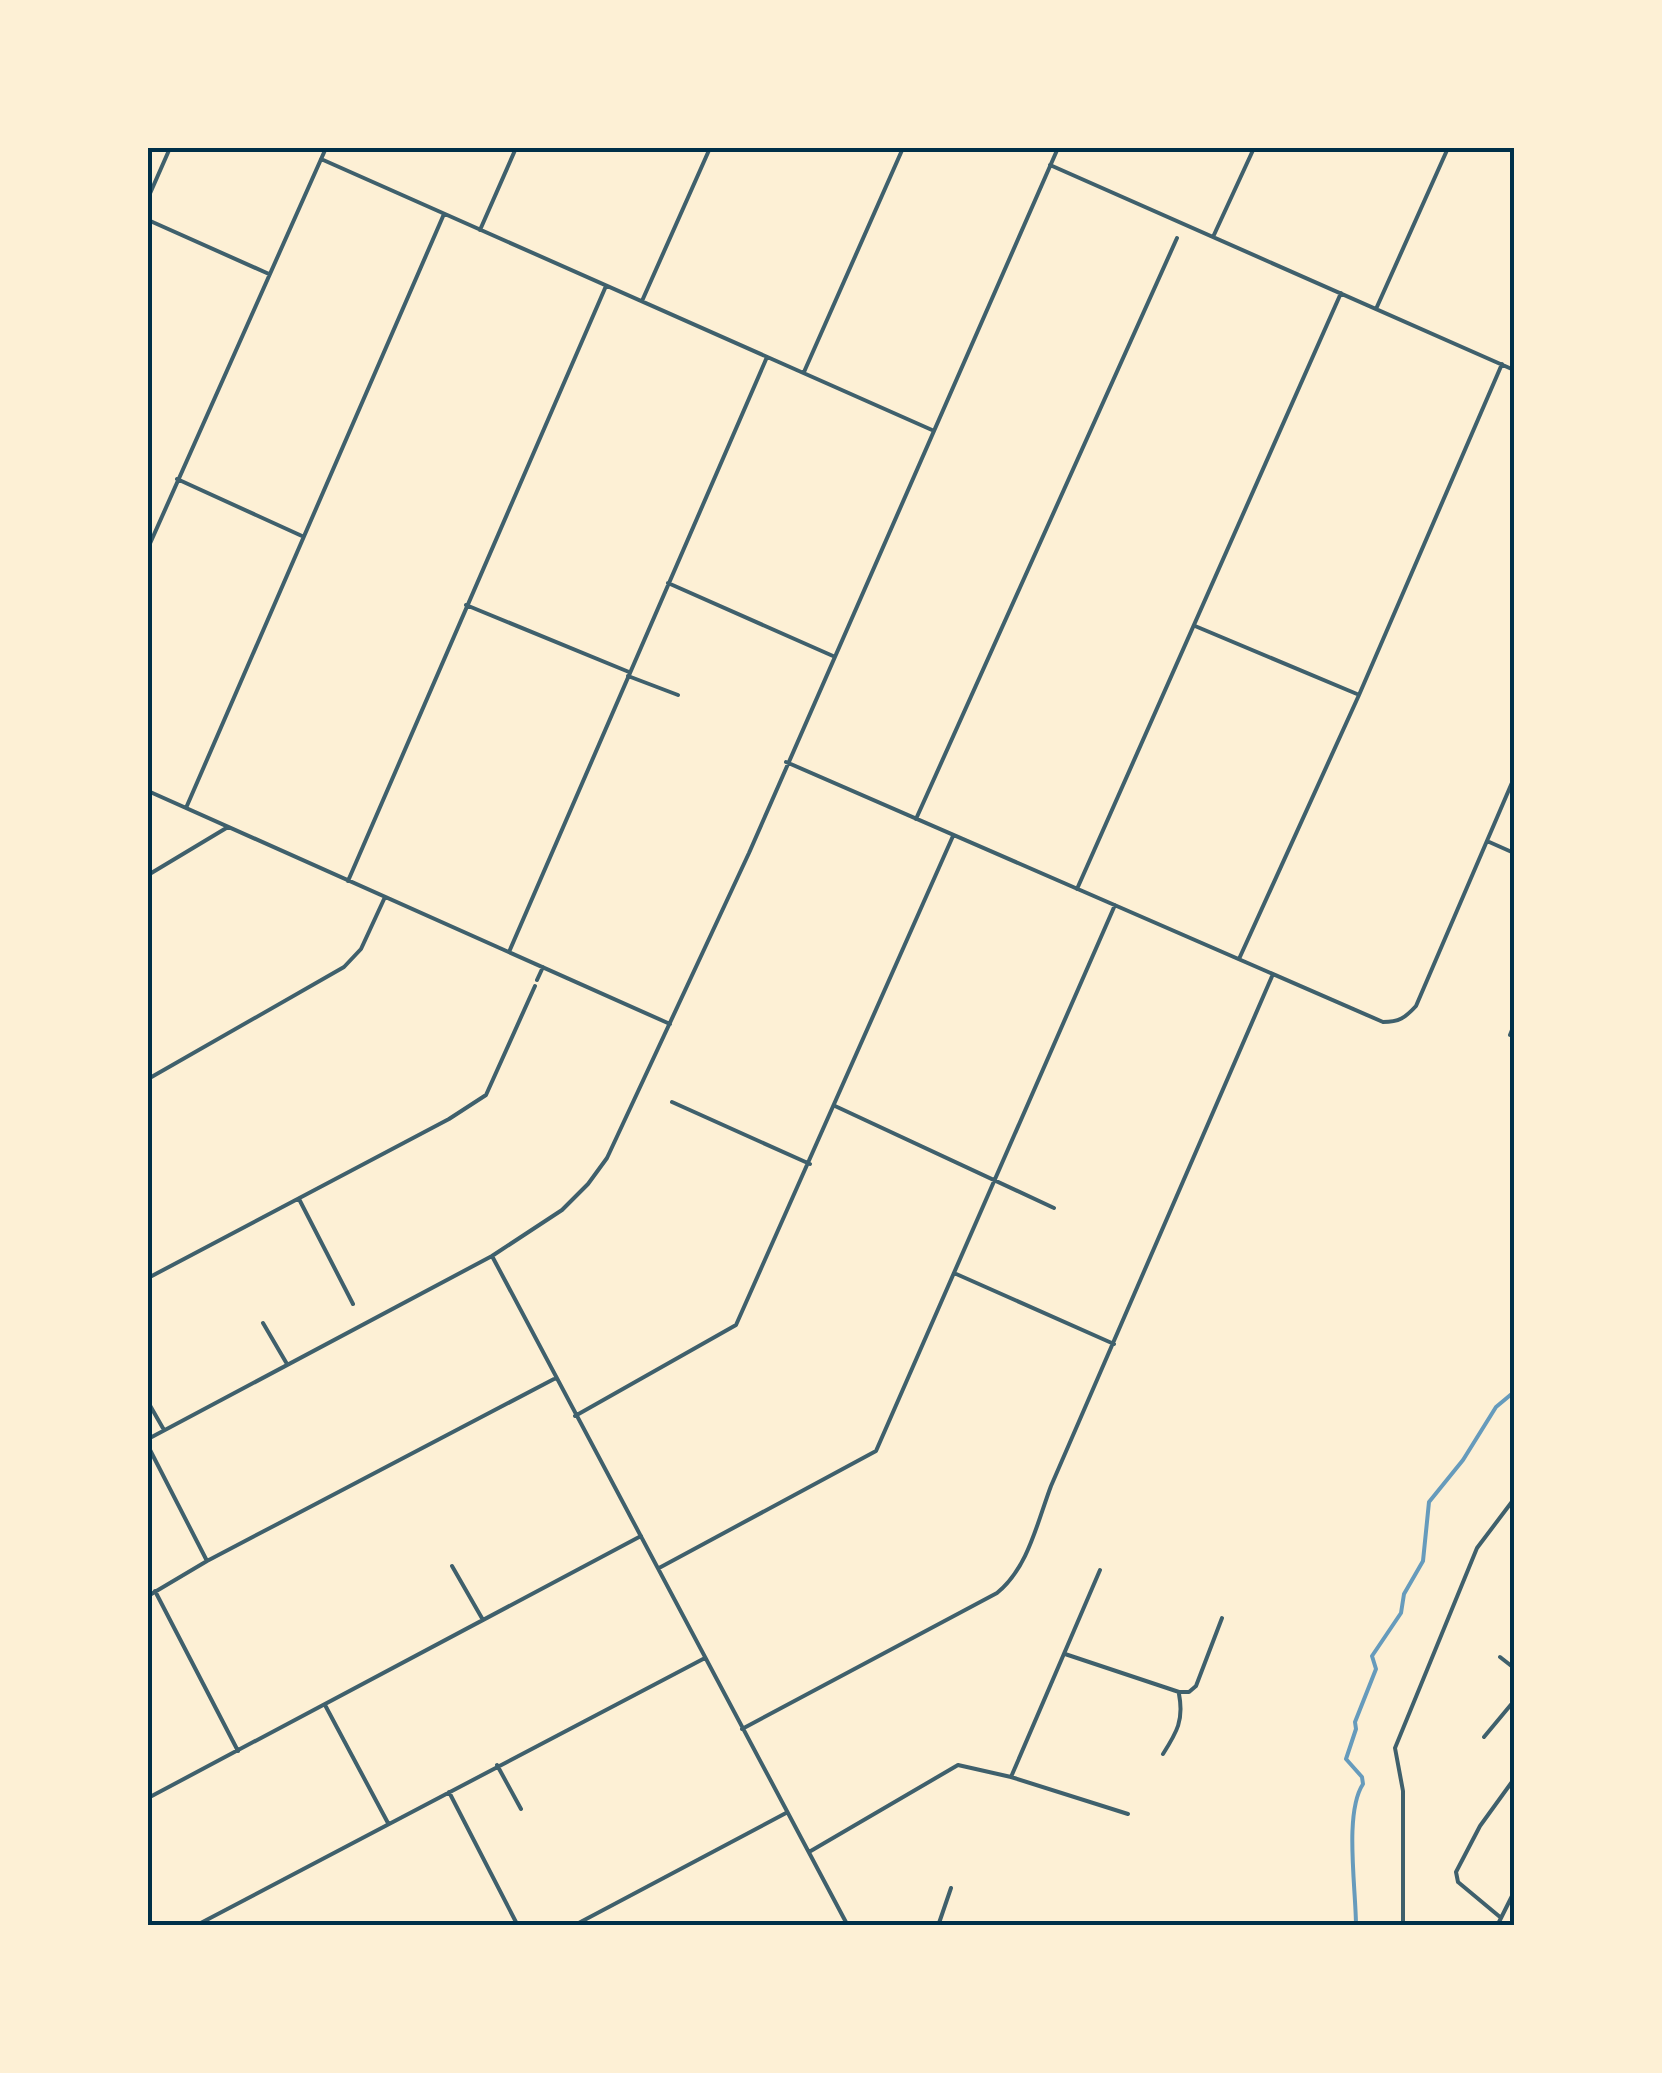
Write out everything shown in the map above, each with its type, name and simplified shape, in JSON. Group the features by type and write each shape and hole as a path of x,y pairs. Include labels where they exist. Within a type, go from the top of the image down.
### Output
{"street":[{"path":"148,198 170,148"},
{"path":"148,548 326,148"},
{"path":"480,230 516,148"},
{"path":"642,302 710,148"},
{"path":"803,373 904,148"},
{"path":"148,1438 492,1256 562,1210 607,1158 748,853 1058,148"},
{"path":"1213,237 1254,148"},
{"path":"1376,309 1448,148"},
{"path":"321,159 932,430"},
{"path":"1050,166 1514,370"},
{"path":"186,808 444,214"},
{"path":"148,220 269,274"},
{"path":"916,819 1183,224"},
{"path":"348,881 606,286"},
{"path":"1077,889 1340,294"},
{"path":"509,952 767,357"},
{"path":"1239,959 1359,695 1502,364"},
{"path":"177,479 302,536"},
{"path":"668,583 832,656"},
{"path":"466,605 678,695"},
{"path":"1196,626 1359,695"},
{"path":"786,762 1382,1022 1406,1018 1416,1006 1514,778"},
{"path":"148,791 670,1024"},
{"path":"148,876 228,827"},
{"path":"575,1416 736,1325 953,835"},
{"path":"1487,841 1514,853"},
{"path":"148,1078 344,967 360,949 385,897"},
{"path":"659,1568 876,1451 1114,905"},
{"path":"148,1278 449,1118 486,1094 543,967"},
{"path":"742,1729 1011,1582 1273,974"},
{"path":"1510,1035 1514,1025"},
{"path":"672,1102 810,1164"},
{"path":"836,1106 1054,1208"},
{"path":"299,1199 353,1304"},
{"path":"492,1256 848,1926"},
{"path":"954,1273 1114,1344"},
{"path":"263,1323 287,1364"},
{"path":"148,1596 207,1561 556,1378"},
{"path":"148,1402 164,1430"},
{"path":"148,1446 207,1561"},
{"path":"1404,1926 1403,1791 1394,1748 1477,1548 1514,1499"},
{"path":"148,1798 641,1536"},
{"path":"452,1566 483,1620"},
{"path":"1011,1777 1100,1570"},
{"path":"156,1591 238,1751"},
{"path":"1065,1654 1189,1692 1196,1686 1222,1618"},
{"path":"1500,1657 1514,1668"},
{"path":"196,1926 705,1658"},
{"path":"1162,1754 1178,1730 1183,1714 1179,1692"},
{"path":"1484,1736 1514,1701"},
{"path":"325,1704 388,1823"},
{"path":"496,1766 521,1809"},
{"path":"809,1852 950,1768 968,1766 1011,1777 1128,1814"},
{"path":"1500,1917 1458,1882 1456,1872 1480,1826 1514,1779"},
{"path":"448,1790 518,1926"},
{"path":"573,1926 786,1812"},
{"path":"938,1926 951,1888"},
{"path":"1497,1926 1514,1892"}],"waterway":[{"path":"1356,1926 1352,1832 1363,1784 1362,1777 1346,1759 1355,1722 1376,1669 1372,1656 1401,1613 1404,1594 1423,1561 1429,1502 1463,1460 1496,1407 1514,1392"}]}
